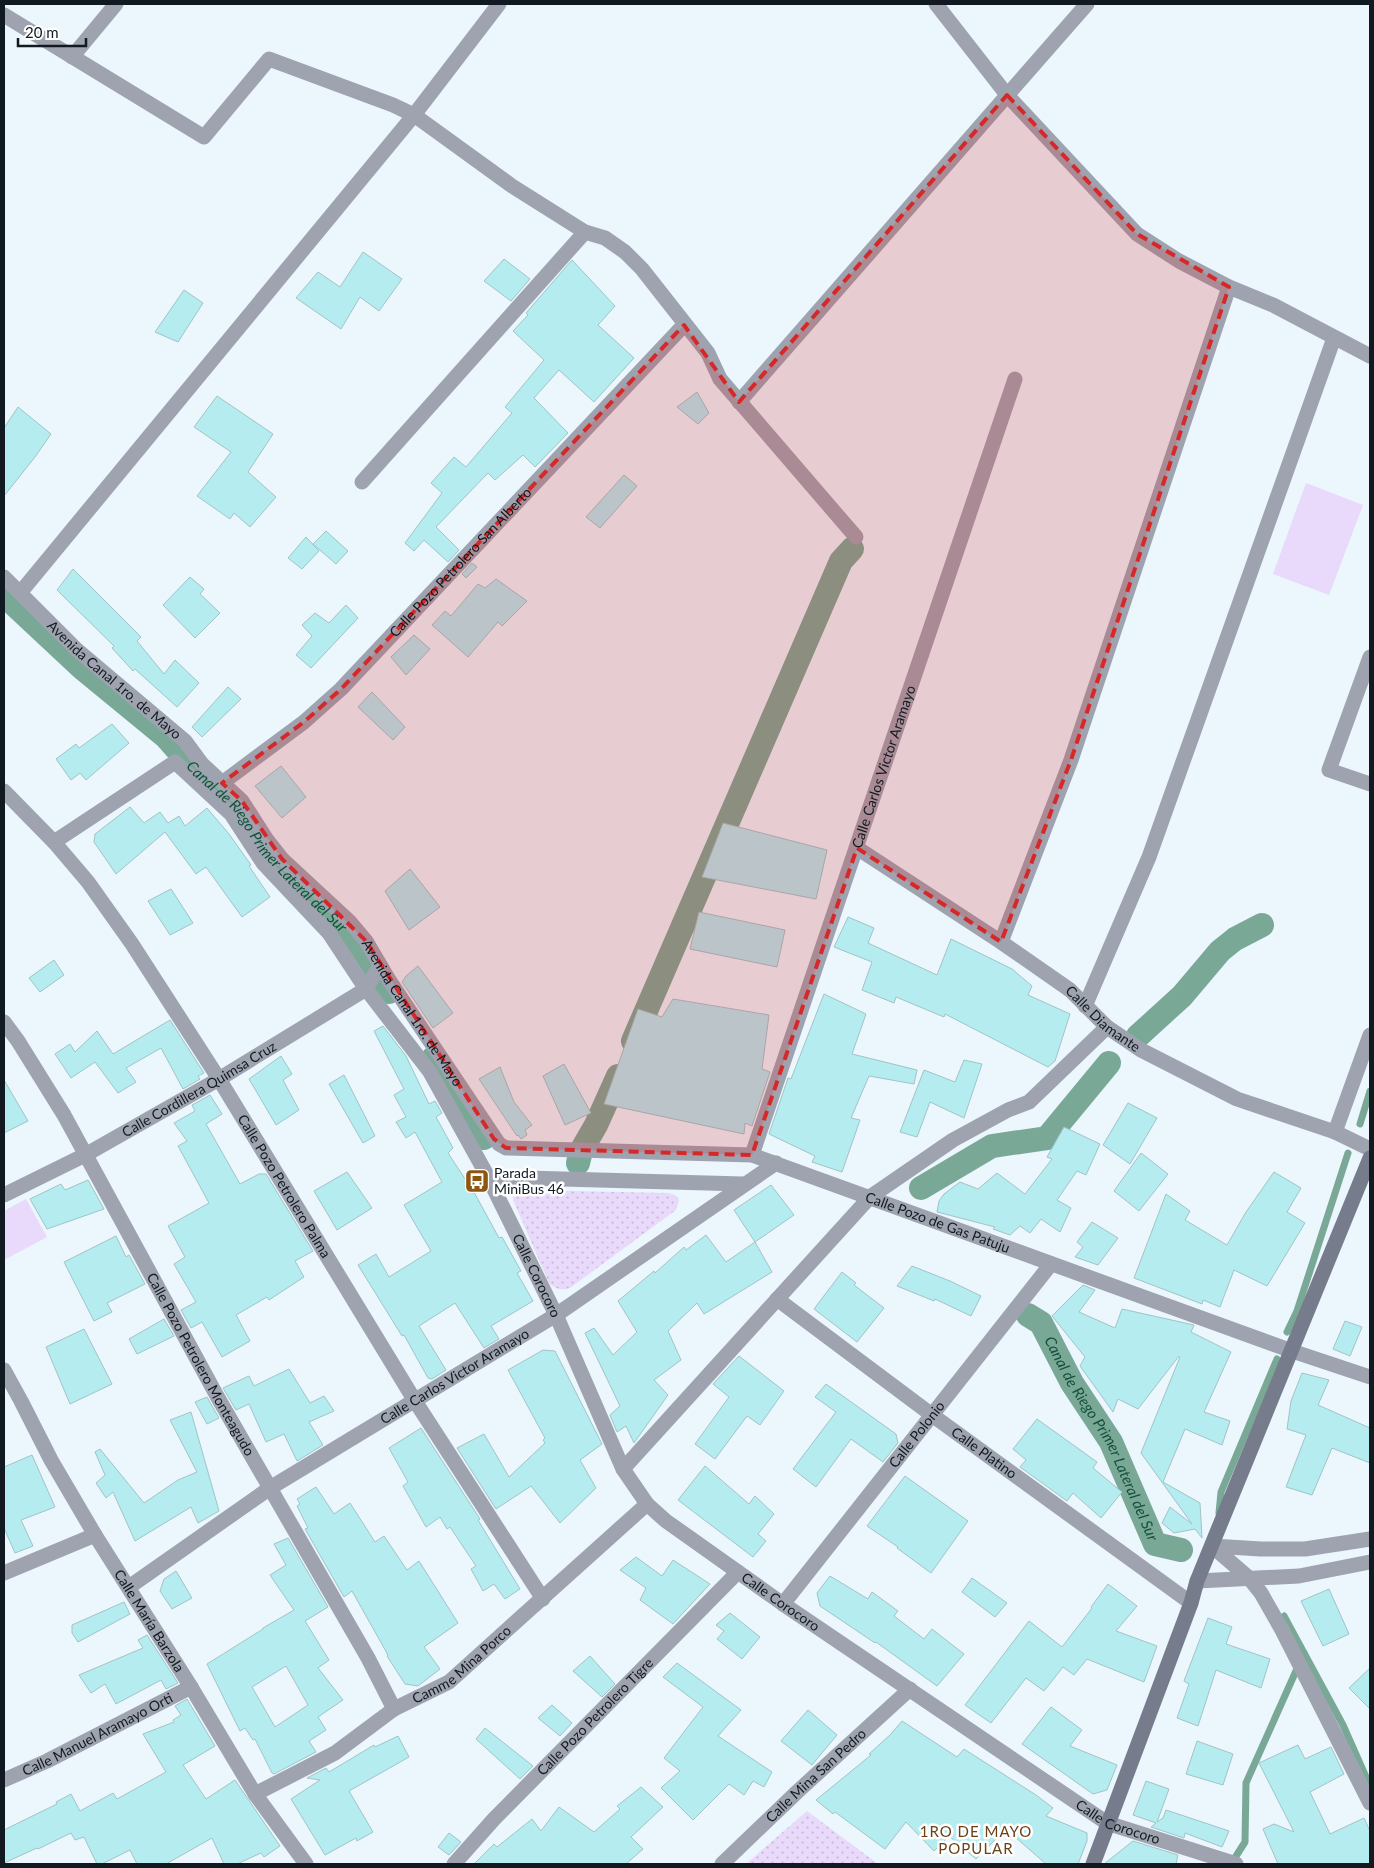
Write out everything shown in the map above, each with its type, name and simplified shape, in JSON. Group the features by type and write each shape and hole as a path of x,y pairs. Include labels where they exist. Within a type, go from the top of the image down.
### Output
{"street":[{"path":"8,4 4,15 204,137 269,59 393,105 414,116 512,186 585,232 605,238 625,252 642,269 684,325 708,353 720,379 856,537"},
{"path":"72,57 116,4"},
{"path":"20,593 414,116 499,4"},
{"path":"936,4 1007,95 1137,234 1178,261 1273,306 1370,356"},
{"path":"739,402 1087,4"},
{"path":"362,482 585,232"},
{"path":"1002,942 1071,760 1229,286"},
{"name":"Calle Pozo Petrolero San Alberto","path":"222,783 304,722 341,689 684,325"},
{"path":"1085,1006 1148,857 1334,338"},
{"name":"Calle Carlos Victor Aramayo","path":"752,1155 1015,379"},
{"name":"Avenida Canal 1ro. de Mayo","path":"4,578 77,650 185,741 202,764 242,801 267,840 282,859 350,922 366,941 494,1139"},
{"path":"1370,657 1329,770 1370,784"},
{"name":"Calle Corocoro","path":"54,842 175,762 231,814 263,863 329,933 366,989 430,1072 488,1177 556,1315 623,1469 647,1504 666,1521 783,1604 1107,1823 1215,1861 1236,1864"},
{"name":"Calle Pozo Petrolero Palma","path":"4,791 54,842 88,882 132,944 219,1079 415,1401 543,1599"},
{"name":"Calle Diamante","path":"856,848 1002,942 1070,990 1107,1027 1141,1050 1237,1099 1335,1132 1370,1149"},
{"name":"Calle Cordillera Quimsa Cruz","path":"4,1196 86,1155 219,1079 366,989 380,965"},
{"name":"Calle Pozo Petrolero Monteagudo","path":"4,1022 46,1085 86,1155 212,1387 368,1658 394,1709"},
{"path":"623,1469 870,1197 953,1140 1008,1110 1029,1102 1107,1027"},
{"path":"1335,1132 1370,1035"},
{"name":"Calle Pozo de Gas Patuju","path":"494,1139 506,1148 752,1155 1292,1351 1370,1377"},
{"path":"1093,1864 1191,1603 1197,1581 1370,1158"},
{"name":"Calle Carlos Victor Aramayo","path":"129,1587 270,1488 556,1315 776,1163"},
{"path":"488,1177 743,1184"},
{"name":"Calle Polonio","path":"783,1604 1051,1264"},
{"name":"Calle Platino","path":"777,1300 1191,1603"},
{"name":"Calle María Barzola","path":"4,1370 51,1460 95,1535 191,1687 255,1794 302,1864"},
{"name":"Camme Mina Porco","path":"255,1794 335,1753 394,1709 449,1682 647,1504"},
{"path":"4,1573 95,1535"},
{"path":"1212,1546 1305,1549 1370,1539"},
{"path":"1212,1546 1249,1578 1261,1593 1282,1630 1370,1803"},
{"path":"1197,1581 1299,1576 1370,1562"},
{"name":"Calle Pozo Petrolero Tigre","path":"454,1864 494,1819 738,1572"},
{"name":"Calle Manuel Aramayo Orti","path":"4,1780 47,1761 191,1687"},
{"name":"Calle Mina San Pedro","path":"722,1864 797,1792 910,1689"}],"highlighted area":[{"path":"1007,95 1137,234 1229,287 1071,760 1001,942 857,848 752,1155 506,1148 494,1139 366,941 282,859 242,801 222,783 304,722 341,689 684,325 739,402"}],"shaded area":[{"path":"1306,483 1363,505 1329,595 1273,574"},
{"path":"522,1190 668,1193 675,1195 679,1200 676,1210 570,1288 561,1289 549,1283 513,1200 514,1194"},
{"path":"26,1199 47,1237 4,1260 4,1211"},
{"path":"807,1811 878,1864 746,1864"}],"building":[{"path":"363,252 402,279 379,311 360,297 341,329 296,298 318,272 340,287"},
{"path":"504,259 530,279 511,301 484,281"},
{"path":"572,260 615,306 598,325 634,358 594,402 559,370 534,398 568,433 535,467 523,455 495,480 488,473 436,527 459,550 448,562 424,540 414,551 405,543 442,493 431,483 454,457 466,467 512,413 505,407 544,360 513,331 528,315 526,313"},
{"path":"184,290 203,303 178,342 155,332"},
{"path":"697,392 709,413 698,424 677,407"},
{"path":"217,396 273,434 248,472 276,497 250,527 234,513 230,519 197,496 231,452 194,427"},
{"path":"18,407 51,434 4,496 4,428"},
{"path":"624,475 637,486 600,528 586,517"},
{"path":"326,531 348,551 336,564 313,544"},
{"path":"306,537 319,551 302,569 288,558"},
{"path":"472,563 477,567 466,578 462,574"},
{"path":"73,569 141,637 137,641 164,674 175,660 199,683 177,707 135,669 133,671 112,648 114,646 57,590"},
{"path":"190,577 204,589 200,594 220,613 195,638 163,605"},
{"path":"496,579 527,601 502,626 498,622 468,657 432,625 445,611 451,616 478,584 485,588"},
{"path":"346,605 358,618 311,668 296,655 312,636 302,625 315,613 329,623"},
{"path":"414,635 430,649 406,675 391,657"},
{"path":"228,687 241,699 202,737 192,727"},
{"path":"372,692 405,727 393,740 358,707"},
{"path":"112,724 129,743 86,780 80,773 71,780 56,759 76,744 79,748"},
{"path":"281,766 306,797 282,818 255,786"},
{"path":"130,807 144,823 160,812 168,823 179,816 185,826 207,808 229,834 251,865 249,866 270,897 242,917 206,867 196,874 165,832 116,874 94,842 95,834"},
{"path":"723,823 827,850 816,899 702,877"},
{"path":"410,869 440,907 409,930 385,891"},
{"path":"171,889 193,923 170,935 148,901"},
{"path":"699,912 785,930 777,967 690,949"},
{"path":"848,917 874,928 868,943 937,975 951,939 1012,969 1032,986 1028,995 1070,1014 1055,1061 1048,1067 945,1014 944,1017 896,997 894,1003 862,990 872,962 834,947"},
{"path":"54,960 64,975 40,992 29,978"},
{"path":"418,966 453,1013 433,1028 402,982"},
{"path":"824,994 866,1014 852,1054 917,1070 914,1084 869,1076 851,1118 860,1120 842,1172 812,1162 815,1156 769,1134 788,1078 791,1079"},
{"path":"673,999 769,1015 762,1069 770,1072 752,1126 745,1123 744,1134 604,1104 638,1009 662,1017"},
{"path":"170,1020 204,1073 198,1076 200,1079 183,1089 161,1048 126,1068 136,1082 118,1093 95,1062 71,1078 55,1054 70,1044 75,1052 97,1031 113,1054"},
{"path":"383,1026 406,1056 429,1104 435,1101 442,1113 436,1117 453,1148 448,1153 475,1194 499,1238 502,1237 521,1271 517,1273 533,1301 491,1326 499,1339 484,1348 455,1303 419,1326 446,1370 432,1379 428,1378 404,1335 402,1336 358,1265 376,1254 389,1277 431,1251 404,1205 442,1182 415,1132 406,1138 396,1122 406,1117 394,1095 404,1089 374,1031"},
{"path":"281,1056 292,1074 283,1080 299,1110 276,1125 249,1079"},
{"path":"964,1060 982,1064 964,1118 930,1102 917,1137 900,1132 924,1070 955,1082"},
{"path":"564,1064 591,1113 565,1125 543,1076"},
{"path":"500,1067 514,1102 532,1125 525,1130 527,1135 521,1139 517,1136 479,1079"},
{"path":"344,1075 375,1136 363,1143 329,1084"},
{"path":"4,1080 28,1121 4,1133"},
{"path":"210,1095 222,1114 206,1124 240,1184 259,1174 266,1174 313,1251 295,1261 304,1277 269,1300 267,1297 236,1315 250,1341 222,1357 202,1322 191,1328 181,1310 196,1302 174,1264 185,1257 168,1226 209,1203 178,1146 187,1141 174,1123 195,1111 192,1105"},
{"path":"1128,1103 1157,1118 1130,1164 1103,1145"},
{"path":"1064,1127 1100,1144 1086,1175 1077,1171 1057,1200 1071,1208 1060,1232 1041,1219 1030,1233 1020,1226 1010,1235 993,1229 995,1227 937,1212 939,1201 944,1194 960,1182 978,1189 997,1173 1025,1194 1052,1159 1047,1157"},
{"path":"1141,1153 1168,1174 1139,1211 1114,1191"},
{"path":"347,1172 372,1208 337,1230 314,1191"},
{"path":"1274,1172 1301,1188 1287,1212 1305,1223 1267,1286 1234,1270 1220,1307 1203,1300 1202,1304 1134,1278 1166,1194 1190,1211 1185,1220 1227,1245 1246,1212"},
{"path":"88,1180 104,1209 47,1229 30,1199 61,1184 65,1190"},
{"path":"771,1185 794,1215 755,1242 734,1210"},
{"path":"1092,1222 1118,1238 1098,1265 1075,1257 1083,1247 1077,1242"},
{"path":"706,1235 726,1262 755,1242 772,1272 704,1314 697,1303 668,1331 681,1360 654,1380 668,1395 634,1443 626,1426 617,1432 610,1415 620,1406 585,1333 594,1328 613,1355 637,1332 618,1301 654,1271 655,1273 684,1247 686,1250"},
{"path":"116,1236 126,1257 129,1255 145,1284 107,1303 112,1312 94,1321 64,1262"},
{"path":"912,1266 981,1296 971,1316 935,1299 934,1301 897,1286"},
{"path":"842,1272 856,1283 854,1285 884,1308 857,1342 814,1309"},
{"path":"1083,1285 1095,1290 1079,1312 1115,1328 1122,1309 1194,1325 1191,1332 1231,1352 1204,1412 1230,1421 1222,1445 1185,1429 1163,1482 1200,1503 1202,1538 1195,1529 1174,1533 1162,1523 1170,1507 1192,1524 1141,1453 1180,1357 1138,1409 1118,1399 1113,1412 1080,1366 1085,1357 1052,1316"},
{"path":"164,1319 174,1336 137,1354 129,1339"},
{"path":"1345,1321 1362,1327 1350,1356 1333,1349"},
{"path":"84,1329 112,1384 70,1404 46,1347"},
{"path":"543,1350 555,1351 602,1444 580,1460 596,1488 560,1523 531,1486 496,1509 457,1448 484,1434 509,1477 545,1443 543,1440 545,1438 508,1370"},
{"path":"739,1356 784,1391 760,1425 747,1416 715,1459 695,1444 729,1397 713,1384"},
{"path":"289,1369 310,1403 324,1396 334,1411 309,1422 323,1445 297,1461 284,1434 266,1442 249,1404 236,1410 223,1388 249,1376 254,1386"},
{"path":"1302,1373 1329,1380 1318,1405 1370,1428 1370,1463 1332,1448 1312,1495 1286,1487 1306,1435 1287,1429 1291,1401"},
{"path":"826,1384 896,1434 898,1443 883,1462 851,1439 816,1487 793,1469 836,1412 815,1397"},
{"path":"207,1397 219,1418 207,1424 195,1402"},
{"path":"191,1412 219,1511 198,1523 191,1507 135,1541 113,1492 106,1498 96,1483 105,1475 95,1452 100,1449 144,1503 178,1480 197,1472 170,1420"},
{"path":"1037,1419 1097,1462 1093,1468 1122,1492 1101,1518 1073,1493 1067,1501 1020,1467 1026,1460 1013,1449"},
{"path":"421,1428 480,1519 478,1520 520,1589 505,1599 494,1584 483,1591 471,1569 476,1566 450,1527 447,1529 440,1517 426,1527 403,1486 408,1482 389,1448"},
{"path":"32,1455 55,1507 21,1520 33,1546 15,1553 4,1528 4,1467"},
{"path":"705,1466 749,1504 755,1496 774,1514 758,1534 766,1541 753,1557 678,1500"},
{"path":"905,1476 968,1521 931,1573 867,1526"},
{"path":"316,1487 334,1514 350,1503 375,1542 384,1536 407,1570 419,1561 458,1623 424,1647 440,1669 418,1686 405,1684 387,1656 352,1591 344,1597 305,1529 308,1528 297,1506 300,1504 297,1499"},
{"path":"288,1538 328,1607 305,1621 329,1660 318,1668 343,1700 318,1717 326,1730 309,1741 316,1752 274,1774 255,1739 253,1740 245,1728 240,1731 207,1664 294,1610 270,1575 286,1565 274,1544","holes":["286,1666 308,1705 275,1727 252,1687"]},
{"path":"636,1557 662,1576 673,1560 710,1584 673,1624 640,1600 646,1588 620,1570"},
{"path":"176,1571 192,1598 172,1609 160,1591 164,1579"},
{"path":"830,1576 868,1599 872,1592 898,1611 894,1616 924,1639 932,1629 964,1654 937,1686 876,1642 820,1606 817,1593"},
{"path":"972,1578 1007,1603 995,1617 962,1592"},
{"path":"1108,1584 1137,1606 1116,1631 1157,1646 1144,1682 1087,1659 1074,1675 1063,1667 1044,1691 1026,1678 991,1723 965,1705 1029,1621 1062,1647"},
{"path":"1329,1589 1349,1634 1323,1646 1301,1601"},
{"path":"124,1602 130,1614 78,1642 72,1633 72,1625"},
{"path":"730,1613 760,1637 742,1659 717,1639 724,1631 716,1625"},
{"path":"1208,1618 1232,1627 1226,1644 1270,1659 1261,1688 1216,1670 1198,1726 1177,1718 1189,1684 1184,1681"},
{"path":"147,1635 178,1683 166,1689 161,1680 116,1704 105,1684 91,1693 79,1675 143,1648 138,1640"},
{"path":"590,1656 615,1684 602,1697 573,1671"},
{"path":"677,1663 741,1710 718,1736 772,1772 764,1787 753,1781 744,1795 729,1784 693,1820 661,1788 680,1771 664,1758 703,1707 663,1677"},
{"path":"1370,1668 1370,1709 1349,1688"},
{"path":"187,1699 215,1746 183,1765 206,1799 235,1780 280,1846 264,1857 261,1853 237,1864 224,1864 212,1838 166,1864 137,1864 130,1850 102,1864 97,1864 84,1837 75,1840 71,1833 4,1863 4,1830 57,1804 56,1802 71,1794 80,1811 113,1793 117,1799 166,1772 143,1734 174,1722 173,1720 181,1715 175,1706"},
{"path":"552,1705 572,1723 560,1736 538,1718"},
{"path":"1051,1707 1082,1730 1070,1746 1117,1765 1107,1790 1093,1794 1022,1744"},
{"path":"808,1710 837,1735 812,1765 781,1741"},
{"path":"902,1721 957,1757 964,1749 1053,1808 1046,1816 1087,1833 1087,1841 1078,1864 1046,1864 1006,1829 976,1859 949,1836 934,1851 906,1822 885,1849 835,1812 833,1814 816,1800 871,1755 869,1754"},
{"path":"485,1728 533,1766 520,1779 476,1739"},
{"path":"398,1736 409,1757 349,1791 373,1832 357,1841 356,1838 325,1855 291,1799 320,1780 307,1778 326,1768 329,1772 374,1745 375,1747"},
{"path":"1197,1741 1233,1754 1223,1785 1186,1774"},
{"path":"1298,1745 1305,1759 1331,1747 1344,1774 1310,1792 1330,1834 1364,1818 1370,1831 1370,1864 1278,1864 1263,1829 1274,1824 1294,1832 1259,1763"},
{"path":"1146,1781 1169,1789 1157,1822 1163,1818 1166,1810 1229,1831 1222,1847 1185,1833 1184,1838 1151,1827 1156,1823 1133,1815"},
{"path":"641,1787 663,1807 631,1837 643,1849 626,1864 474,1864 494,1844 497,1847 532,1819 541,1831 559,1807 594,1832 620,1809 617,1806"},
{"path":"449,1833 461,1842 449,1855 438,1847"},
{"path":"1133,1841 1178,1855 1176,1864 1104,1864"}],"waterway":[{"path":"633,1041 841,561 852,549"},
{"name":"Canal de Riego Primer Lateral del Sur","path":"4,595 82,668 166,737 197,772 238,808 264,850 293,881 346,931 389,992"},
{"path":"1138,1036 1182,996 1220,951 1235,939 1262,925"},
{"name":"Canal de Riego Primer Lateral del Sur","path":"433,1058 484,1138"},
{"path":"921,1188 992,1146 1047,1138 1109,1063"},
{"path":"578,1163 581,1151 596,1125 618,1076"},
{"path":"1360,1124 1370,1091"},
{"path":"1287,1332 1297,1311 1348,1153"},
{"name":"Canal de Riego Primer Lateral del Sur","path":"1028,1315 1041,1323 1072,1383 1111,1442 1155,1544 1181,1550"},
{"path":"1219,1513 1221,1492 1277,1359"},
{"path":"1284,1616 1343,1725 1370,1786"},
{"path":"1231,1864 1245,1842 1246,1783 1304,1653"}],"place":[{"name":"Parada MiniBus 46","path":"477,1181"}],"district":[{"name":"1RO DE MAYO POPULAR","path":"976,1840"}]}
